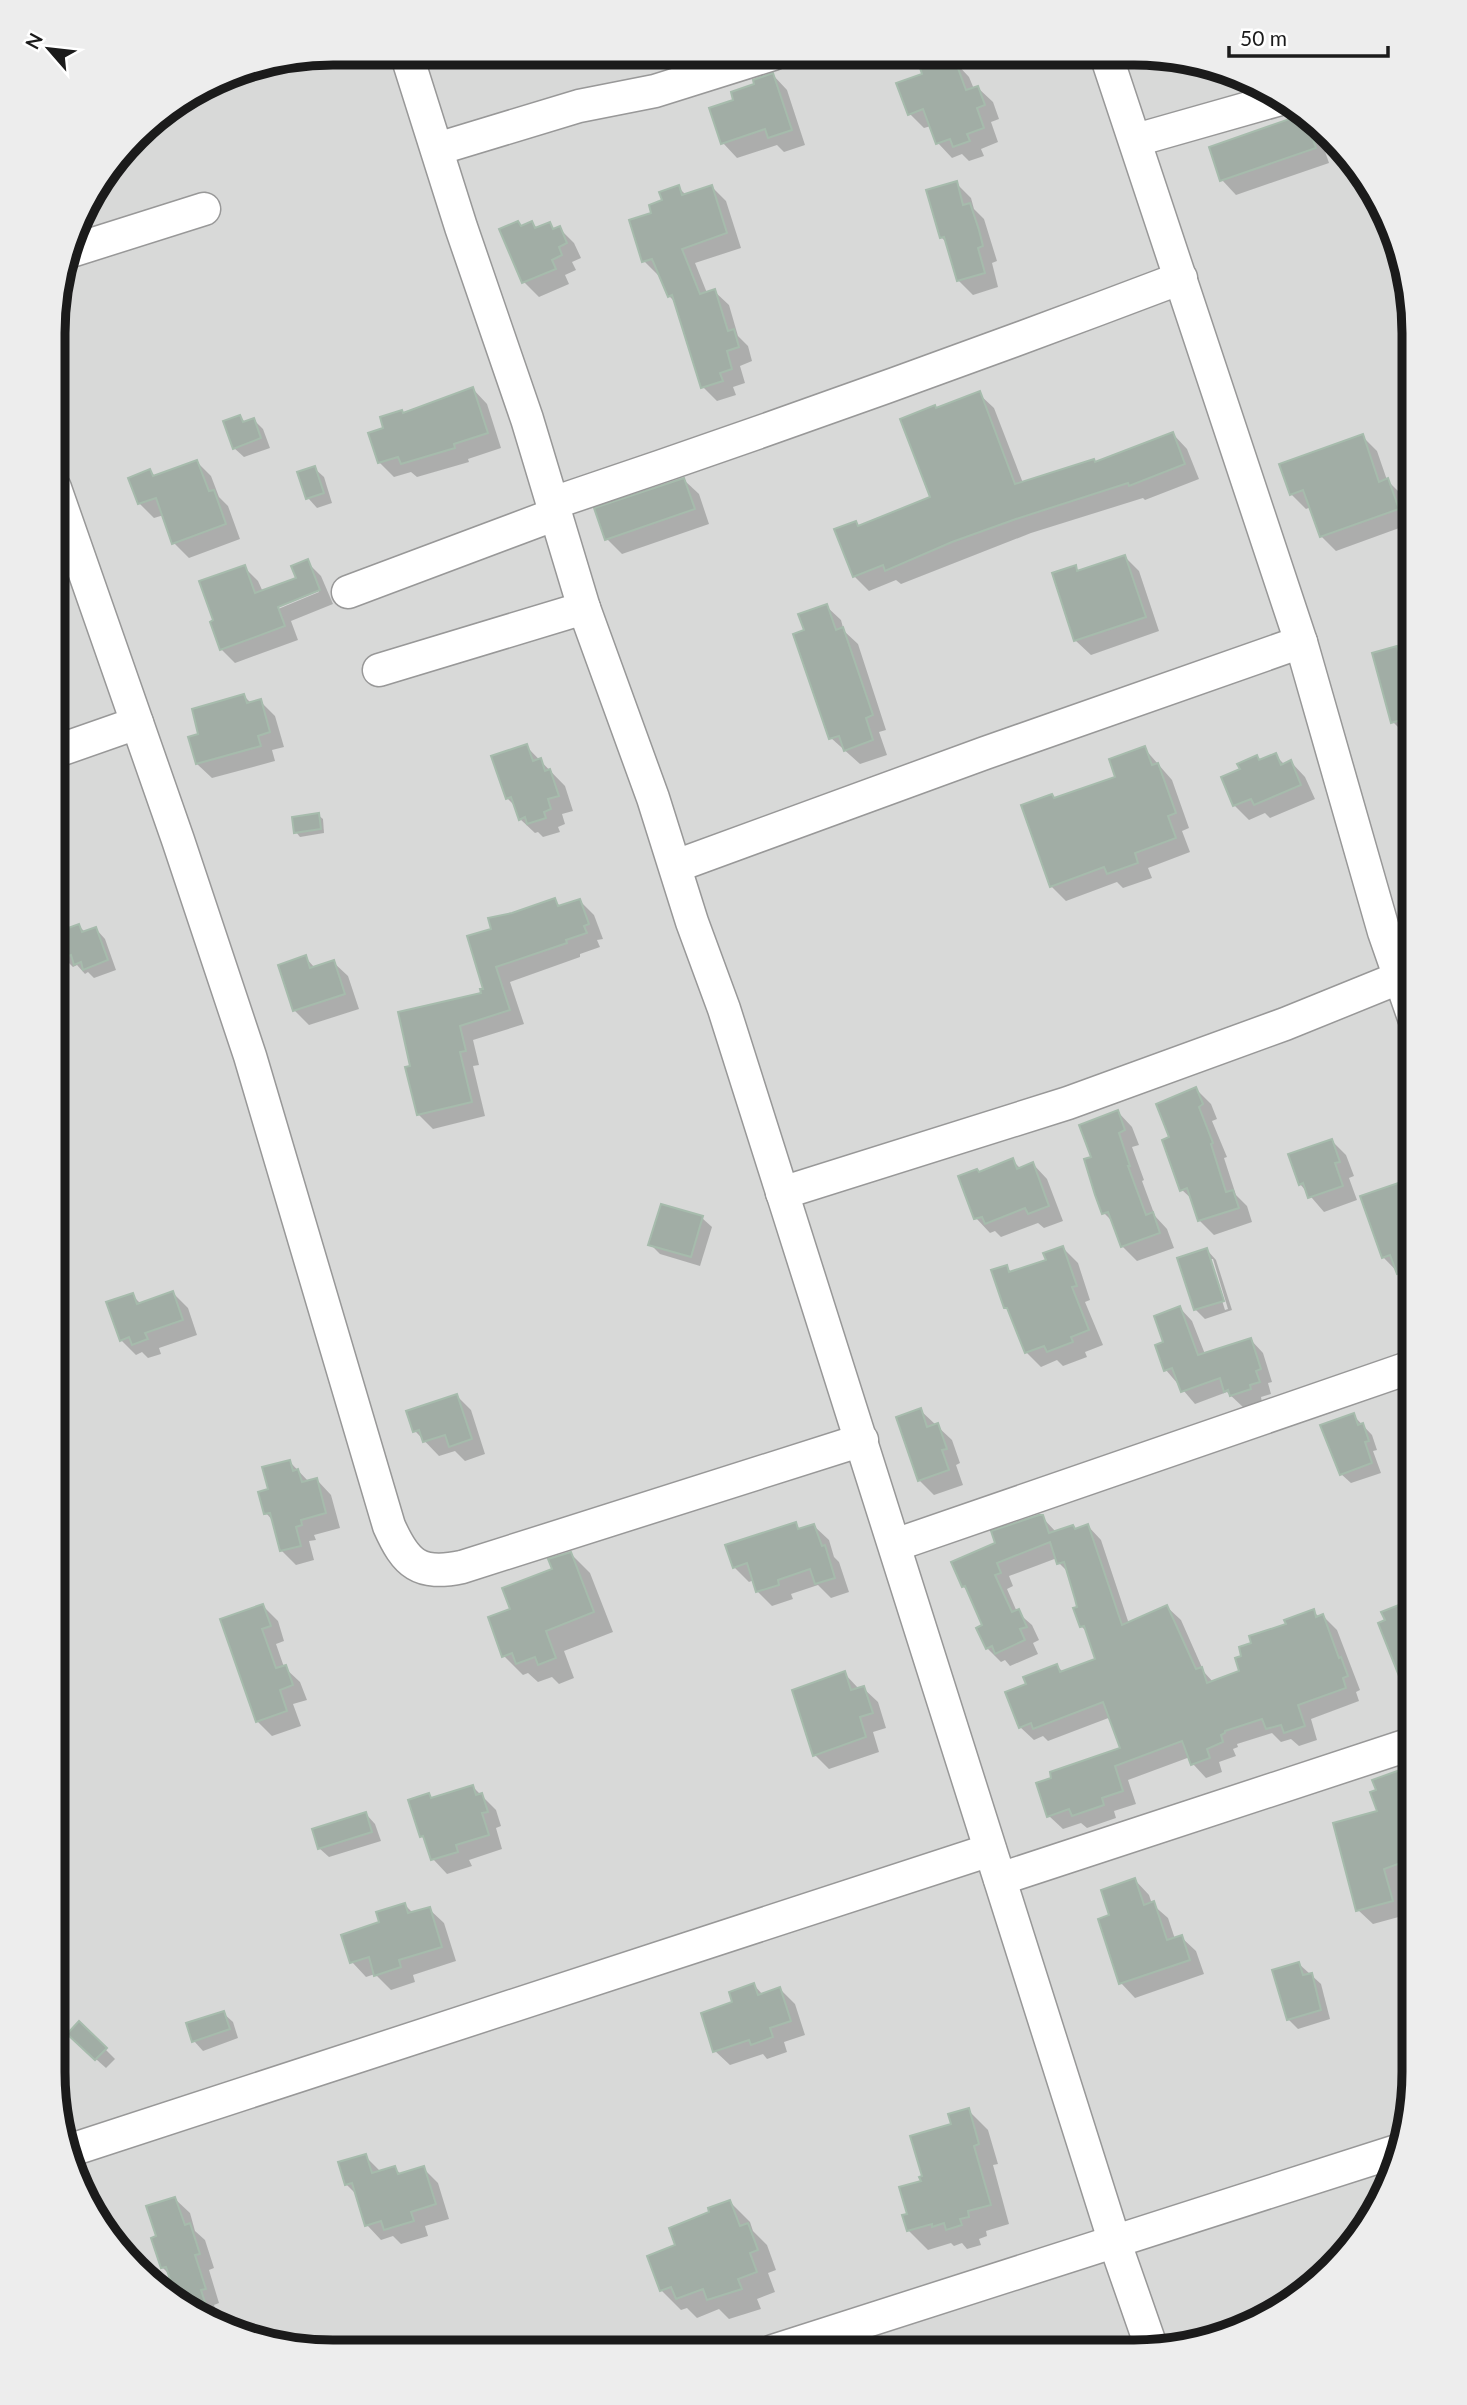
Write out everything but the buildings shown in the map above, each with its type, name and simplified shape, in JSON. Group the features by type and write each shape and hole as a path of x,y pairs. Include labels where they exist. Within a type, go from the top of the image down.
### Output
{"street":[{"path":"410,65 555,508 584,608 724,1009 1115,2243 1149,2340"},
{"path":"437,149 579,106 655,91 738,65"},
{"path":"1110,65 1301,642 1384,932 1402,980"},
{"path":"1136,140 1270,102"},
{"path":"78,249 204,209"},
{"path":"348,592 555,508 1181,278"},
{"path":"65,517 250,1056 389,1526 406,1557 412,1563 428,1569 444,1571 462,1567 862,1440"},
{"path":"379,670 584,608"},
{"path":"676,866 985,753 1301,642"},
{"path":"65,748 136,723"},
{"path":"782,1193 1068,1103 1286,1024 1401,977"},
{"path":"895,1545 1402,1370"},
{"path":"1000,1880 1402,1747"},
{"path":"76,2148 990,1850"},
{"path":"808,2340 1390,2153"}],"shaded area":[{"path":"315,65 1170,67 1237,85 1298,120 1324,143 1347,169 1382,230 1397,280 1402,315 1402,2090 1393,2142 1382,2175 1347,2236 1324,2262 1298,2285 1237,2320 1187,2335 1152,2340 297,2338 230,2320 169,2285 143,2262 120,2236 85,2175 70,2125 65,2090 65,315 74,263 92,214 120,169 143,143 169,120 214,92 263,74"}]}
